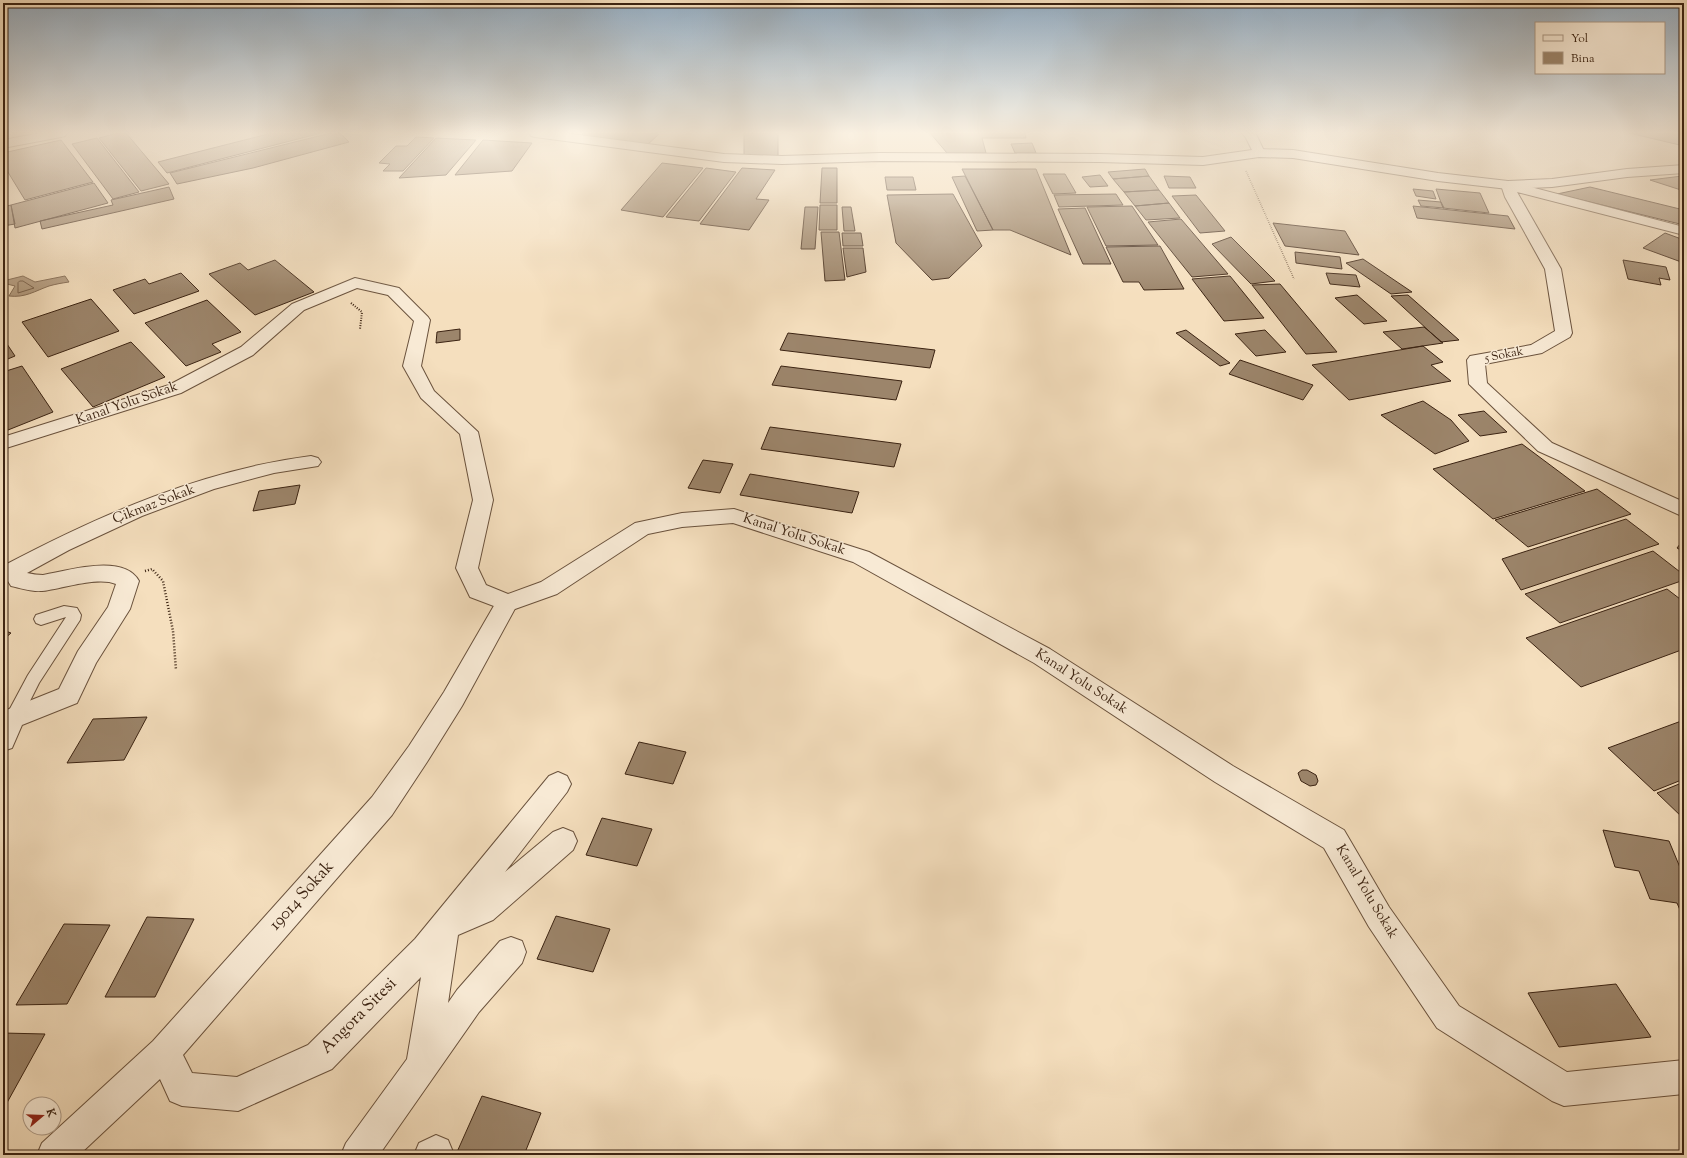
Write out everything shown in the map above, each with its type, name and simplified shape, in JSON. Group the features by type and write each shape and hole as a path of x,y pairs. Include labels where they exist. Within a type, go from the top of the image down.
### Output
{"street":[{"name":"5 Sokak","path":"1509,187 1512,197 1553,269 1564,333 1536,349 1476,360 1478,384 1545,447 1684,510"},
{"path":"1516,187 1684,231"},
{"name":"Kanal Yolu Sokak","path":"3,443 175,389 247,351 298,307 355,283 393,291 422,320 412,366 427,394 469,432 483,500 467,568 478,591 507,603 549,588 642,528 682,520 734,516 861,557 1042,656 1224,774 1334,839 1379,917 1448,1016 1480,1037 1564,1089 1684,1077"},
{"name":"Çikmaz Sokak","path":"119,575 102,574 68,577 41,583 10,579 13,571 61,545 135,511 208,484 274,467 311,462"},
{"path":"3,740 13,718 68,696 86,658 119,609 128,581 119,575"},
{"name":"19014 Sokak","path":"54,1155 164,1052 382,806 418,754 453,699 507,603"},
{"name":"Angora Sitesi","path":"164,1052 182,1089 238,1094 320,1057 426,950 558,784"},
{"path":"444,926 483,910 563,841"},
{"name":"Angora Sitesi","path":"422,1066 444,926"},
{"name":"Angora Sitesi","path":"358,1155 468,1001 511,952"}],"lane":[{"path":"13,718 33,679 73,620 74,615 72,612 64,611 41,619"}],"path":[{"path":"1253,187 1294,278"},
{"path":"336,291 362,312 360,329"},
{"path":"119,575 152,569 164,581 172,631 176,670"}],"water":[{"path":"23,276 35,282 65,276 69,282 49,286 25,295 9,296 15,286 3,283 3,281"}],"building":[{"path":"17,187 74,187 25,200"},
{"path":"79,187 97,187 108,203 15,228 11,205"},
{"path":"104,187 135,187 139,192 113,199"},
{"path":"138,187 157,187 141,191"},
{"path":"169,187 174,199 42,229 40,221 113,205 111,200"},
{"path":"641,187 687,187 663,217 621,210"},
{"path":"690,187 725,187 699,221 666,217"},
{"path":"728,187 764,187 756,199 769,200 749,230 700,224"},
{"path":"821,187 837,187 837,203 820,203"},
{"path":"887,187 915,187 916,190 887,190"},
{"path":"957,187 971,187 993,230 977,231"},
{"path":"971,187 1043,187 1071,255 1010,230 993,230"},
{"path":"1050,187 1073,187 1076,193 1053,194"},
{"path":"1120,187 1157,187 1159,190 1124,192"},
{"path":"1169,187 1196,188 1169,188"},
{"path":"1590,187 1684,210 1684,225 1557,194"},
{"path":"1672,187 1684,187 1684,191"},
{"path":"1413,189 1433,191 1436,199 1416,196"},
{"path":"1436,189 1480,193 1489,213 1443,208"},
{"path":"1159,190 1169,203 1135,206 1124,192"},
{"path":"953,194 982,246 949,278 932,280 896,243 887,195"},
{"path":"1116,194 1123,205 1059,207 1054,195"},
{"path":"1196,195 1225,231 1200,233 1172,196"},
{"path":"1418,200 1441,202 1444,208 1421,206"},
{"path":"1169,203 1180,218 1146,220 1135,206"},
{"path":"11,205 15,224 3,226 3,207"},
{"path":"820,205 837,205 837,230 819,230"},
{"path":"1132,206 1158,245 1106,246 1087,207"},
{"path":"1413,206 1508,216 1515,229 1417,218"},
{"path":"805,207 818,207 815,249 801,249"},
{"path":"842,207 851,207 855,231 844,231"},
{"path":"1085,208 1111,264 1083,264 1058,209"},
{"path":"1181,219 1228,274 1192,277 1148,222"},
{"path":"1273,223 1345,231 1359,255 1285,246"},
{"path":"821,232 839,232 845,280 825,281"},
{"path":"842,233 861,233 863,246 843,246"},
{"path":"1665,233 1684,240 1684,263 1643,248"},
{"path":"1231,237 1275,281 1251,284 1212,244"},
{"path":"1160,246 1184,289 1144,290 1139,282 1123,282 1106,247"},
{"path":"843,248 863,248 866,272 847,277"},
{"path":"1295,252 1340,257 1342,269 1296,263"},
{"path":"1363,259 1412,292 1391,294 1346,263"},
{"path":"275,260 314,292 255,315 209,274 240,263 248,270"},
{"path":"1623,260 1666,267 1670,280 1659,278 1661,285 1628,279"},
{"path":"181,273 199,291 134,314 113,290 145,279 149,284"},
{"path":"1326,273 1356,275 1360,287 1330,284"},
{"path":"1230,276 1264,318 1224,321 1192,279"},
{"path":"1280,284 1337,352 1306,354 1252,285"},
{"path":"1357,295 1387,321 1364,324 1335,298"},
{"path":"1408,295 1459,340 1441,342 1391,296"},
{"path":"91,299 119,331 48,357 22,322"},
{"path":"207,300 241,332 212,344 221,352 186,366 145,323"},
{"path":"1424,327 1443,343 1402,349 1383,332"},
{"path":"460,329 460,340 436,343 437,332"},
{"path":"1186,330 1230,363 1220,366 1176,333"},
{"path":"1265,330 1286,352 1256,356 1235,334"},
{"path":"788,333 935,350 930,368 780,350"},
{"path":"3,338 15,356 3,361"},
{"path":"131,342 165,377 93,407 61,369"},
{"path":"1423,346 1443,362 1431,365 1451,381 1349,400 1312,365"},
{"path":"1240,360 1313,385 1303,400 1229,374"},
{"path":"22,366 53,412 3,432 3,372"},
{"path":"781,366 902,381 896,400 772,385"},
{"path":"1423,401 1451,420 1469,441 1435,454 1381,415"},
{"path":"1484,411 1507,432 1480,436 1458,415"},
{"path":"770,427 901,444 894,467 761,449"},
{"path":"1522,444 1585,491 1493,519 1433,469"},
{"path":"703,460 733,464 720,493 688,488"},
{"path":"750,474 859,492 852,513 740,495"},
{"path":"300,485 295,504 253,511 259,491"},
{"path":"1597,489 1631,514 1528,547 1495,520"},
{"path":"1626,519 1659,544 1521,590 1502,559"},
{"path":"1684,539 1684,552 1677,548"},
{"path":"1653,551 1684,575 1684,580 1560,623 1525,594"},
{"path":"1667,589 1684,602 1684,649 1581,687 1526,638"},
{"path":"3,630 11,633 3,640"},
{"path":"147,717 124,760 67,763 93,719"},
{"path":"1684,720 1684,779 1654,791 1608,748"},
{"path":"639,742 686,752 673,784 625,774"},
{"path":"1302,770 1307,770 1316,775 1318,781 1316,785 1310,786 1301,781 1298,773"},
{"path":"1684,782 1684,819 1657,793"},
{"path":"602,818 652,829 637,866 586,855"},
{"path":"1603,830 1669,841 1684,877 1684,910 1680,910 1677,903 1650,899 1639,871 1615,867"},
{"path":"556,916 610,929 593,972 537,959"},
{"path":"147,917 194,919 155,997 105,997"},
{"path":"64,924 110,925 67,1004 16,1005"},
{"path":"1616,984 1651,1037 1559,1047 1528,993"},
{"path":"3,1033 45,1034 3,1110"},
{"path":"482,1096 541,1113 524,1155 470,1155 457,1152"}]}
